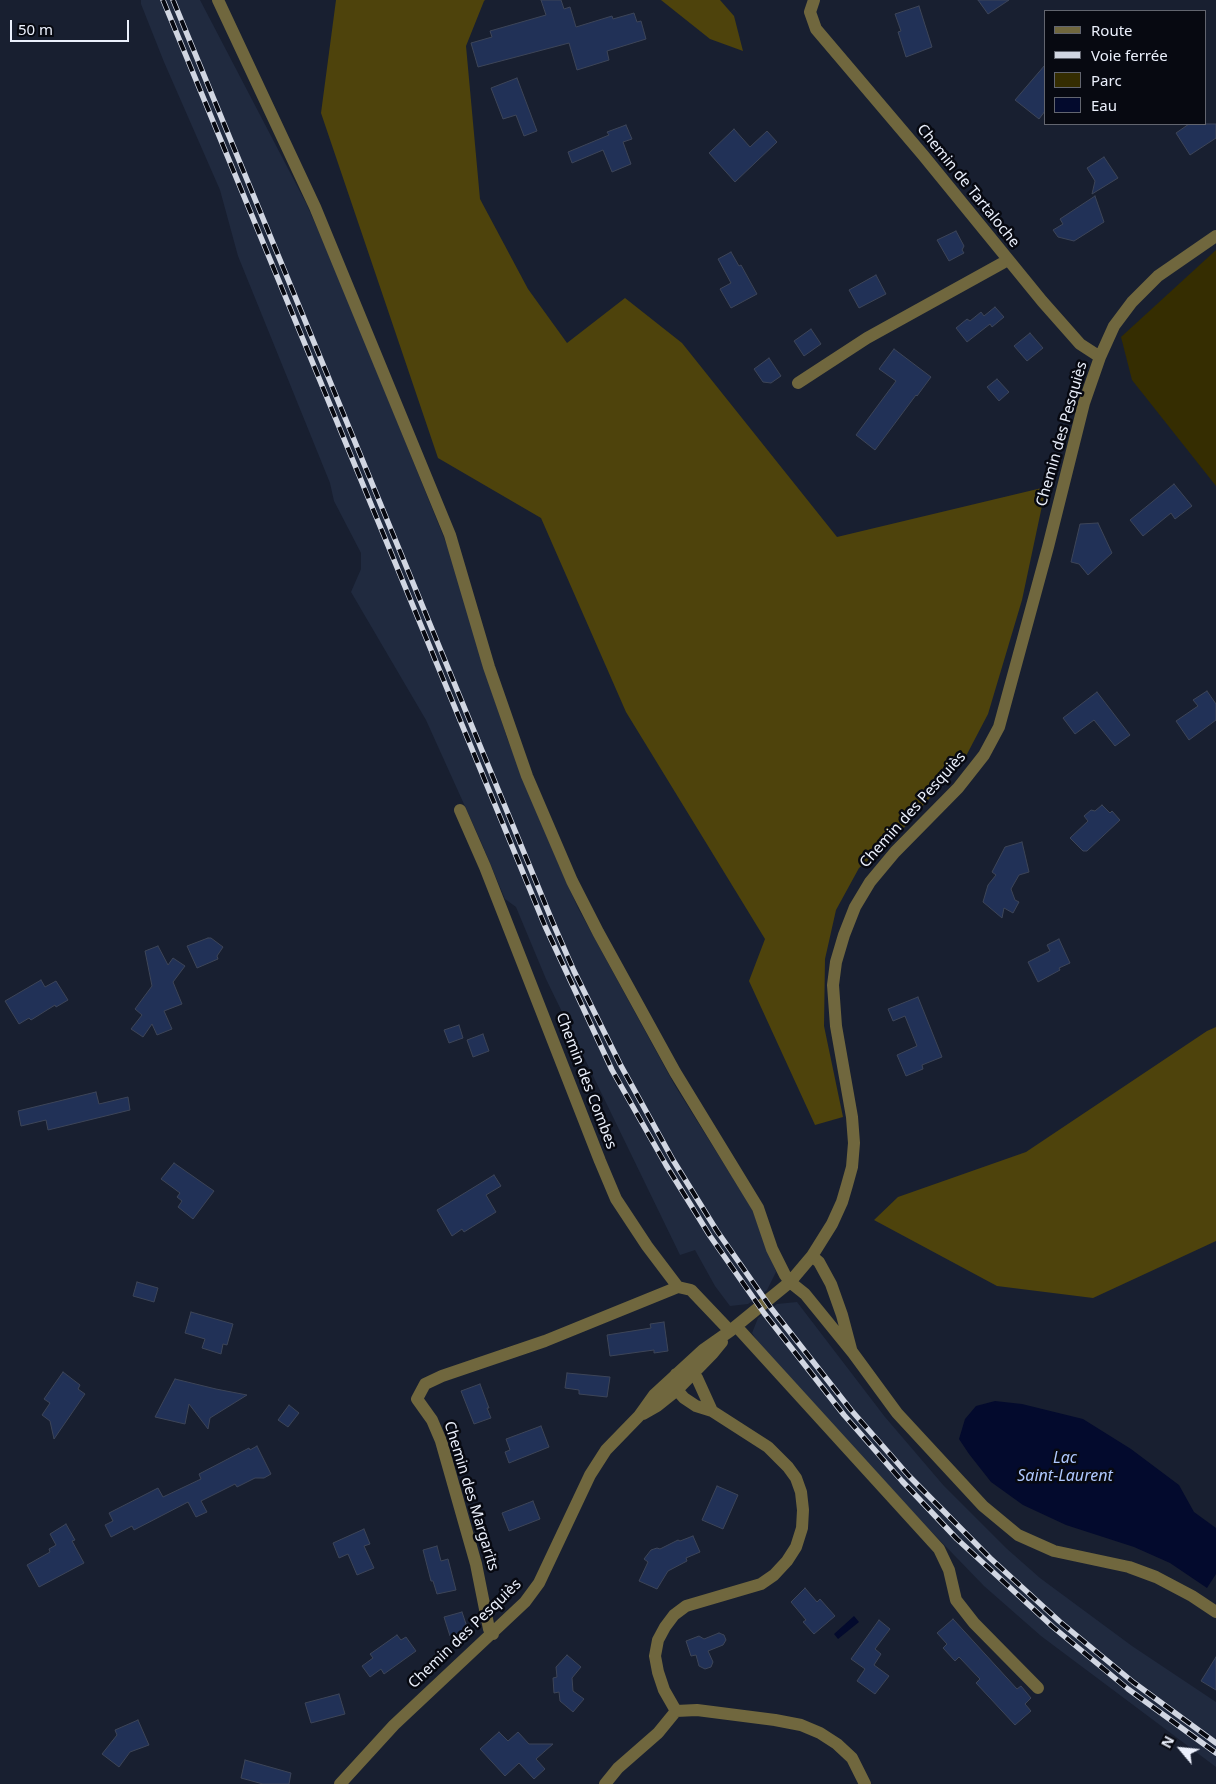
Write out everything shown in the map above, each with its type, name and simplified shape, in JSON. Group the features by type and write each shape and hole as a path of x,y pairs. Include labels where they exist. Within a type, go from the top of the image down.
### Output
{"street":[{"path":"218,0 315,207 450,535 489,667 524,767 572,881 675,1072 758,1208 772,1249 790,1282 804,1294 897,1413 983,1506 1018,1536 1054,1551 1128,1567 1156,1577 1192,1596 1216,1612"},
{"name":"Chemin de Tartaloche","path":"814,0 810,12 816,29 1080,344 1100,357"},
{"name":"Chemin des Pesquiès","path":"340,1784 394,1725 525,1602 539,1584 590,1475 606,1450 639,1416 654,1395 703,1350 790,1282 812,1256 832,1224 842,1202 852,1166 854,1143 852,1117 836,1026 833,986 836,962 844,935 855,907 870,882 894,852 958,788 984,755 999,727 1048,547 1084,403 1100,357 1114,326 1132,302 1158,276 1216,236"},
{"path":"798,382 867,338 1008,260"},
{"name":"Chemin des Combes","path":"460,810 485,867 616,1200 678,1287 690,1290 733,1328 939,1549 949,1570 956,1600 974,1623 1038,1688"},
{"path":"812,1256 819,1262 831,1284 852,1353"},
{"name":"Chemin des Margarits","path":"493,1634 489,1629 476,1564 440,1441 432,1420 417,1400 425,1384 442,1376 545,1341 678,1287"},
{"name":"Chemin des Pesquiès","path":"639,1416 658,1406 677,1390 713,1353 733,1328"},
{"path":"676,1711 664,1690 655,1656 658,1640 665,1627 674,1615 686,1606 761,1584 774,1575 788,1561 796,1547 802,1528 801,1492 796,1478 780,1457 768,1447 712,1411 696,1406 677,1390 676,1374 693,1374 697,1378 712,1411"},
{"path":"605,1784 618,1768 658,1733 676,1711 697,1710 775,1720 820,1733 837,1744 852,1758 865,1784"}],"shaded area":[{"path":"141,0 200,0 306,203 338,275 455,565 480,655 507,738 558,863 578,908 674,1084 752,1209 776,1272 767,1290 748,1304 730,1306 715,1286 695,1250 680,1255 546,979 516,907 505,899 426,720 351,592 361,569 361,553 334,501 330,483 238,256 220,190 164,62"},
{"path":"336,0 485,0 466,46 480,199 528,289 567,343 625,298 682,343 837,537 1046,487 1022,600 988,714 966,756 896,837 859,868 836,910 825,959 824,1026 843,1117 815,1125 749,981 765,939 626,712 541,518 438,458 321,113"},
{"path":"661,0 720,0 734,16 743,51 710,39"},
{"path":"1216,1027 1216,1241 1093,1298 997,1286 874,1220 898,1197 1026,1152 1207,1031"},
{"path":"797,1302 885,1417 944,1486 1006,1548 1040,1578 1132,1646 1216,1702 1216,1767 1041,1636 984,1586 765,1353 752,1333 758,1318 777,1304"}],"green space":[{"path":"1216,250 1216,486 1132,380 1121,337"}],"water":[{"name":"Lac Saint-Laurent","path":"995,1401 1022,1404 1083,1419 1131,1449 1179,1485 1194,1512 1216,1528 1216,1574 1207,1588 1170,1563 1134,1547 1066,1525 1023,1505 991,1482 959,1439 965,1419 976,1406"},
{"path":"854,1616 859,1622 838,1639 834,1634"}],"building":[{"path":"541,0 561,0 564,9 570,7 576,27 612,16 613,19 634,13 637,22 641,21 646,39 607,51 609,60 577,70 569,43 478,67 471,43 492,37 490,31 546,15"},
{"path":"978,0 1009,0 988,14"},
{"path":"919,6 932,47 906,57 898,32 901,31 895,14"},
{"path":"1044,66 1044,112 1039,119 1015,100"},
{"path":"517,78 537,131 524,136 516,115 503,119 491,88"},
{"path":"1216,124 1216,138 1190,155 1176,133 1188,125"},
{"path":"626,125 632,139 623,142 631,164 612,172 603,150 572,163 568,152 609,135 607,132"},
{"path":"734,129 750,147 767,131 777,142 735,182 709,153"},
{"path":"1104,157 1118,178 1092,194 1095,181 1087,168"},
{"path":"1095,196 1104,222 1074,241 1058,237 1053,230 1063,224 1060,219"},
{"path":"956,231 964,246 962,250 964,253 949,261 937,240"},
{"path":"731,252 739,266 741,265 757,294 731,308 720,289 731,283 718,259"},
{"path":"876,275 886,294 859,308 849,290"},
{"path":"995,307 1004,317 992,327 990,324 967,342 956,328 967,319 970,321 981,312 984,316"},
{"path":"811,329 821,344 804,356 794,341"},
{"path":"1030,333 1043,348 1027,361 1014,346"},
{"path":"894,349 931,377 875,450 856,435 896,381 879,369"},
{"path":"769,358 781,376 771,383 763,382 754,369"},
{"path":"997,379 1009,392 999,401 987,387"},
{"path":"1174,484 1192,506 1175,519 1171,513 1143,536 1130,520"},
{"path":"1098,523 1112,553 1088,575 1079,564 1071,562 1080,524"},
{"path":"1207,691 1216,704 1216,720 1189,740 1176,721 1198,706 1193,700"},
{"path":"1097,692 1130,735 1115,746 1094,720 1075,734 1063,718"},
{"path":"1102,805 1110,813 1112,811 1120,820 1087,851 1083,851 1070,838 1088,821 1084,816"},
{"path":"1022,842 1029,872 1019,875 1011,889 1015,900 1019,902 1013,913 1004,908 1002,918 983,902 988,885 996,875 992,872 1005,847"},
{"path":"211,938 223,947 217,956 218,959 197,968 187,946"},
{"path":"1059,939 1070,963 1038,982 1028,962 1050,951 1047,945"},
{"path":"158,946 168,965 173,958 185,966 173,982 182,1004 164,1011 172,1029 157,1035 152,1024 143,1037 131,1029 142,1015 135,1009 152,986 145,951"},
{"path":"41,980 45,987 56,981 68,1000 56,1007 55,1005 31,1020 29,1018 19,1024 5,1001"},
{"path":"918,997 942,1057 922,1065 923,1069 906,1076 897,1055 917,1046 905,1016 893,1021 888,1009"},
{"path":"459,1025 463,1038 449,1043 444,1030"},
{"path":"483,1034 489,1051 473,1057 467,1040"},
{"path":"96,1092 99,1104 128,1097 130,1110 48,1130 46,1120 21,1126 18,1111"},
{"path":"174,1163 214,1191 193,1219 178,1207 182,1201 177,1197 180,1193 161,1179"},
{"path":"494,1175 501,1186 486,1195 496,1212 464,1232 462,1229 452,1236 437,1210"},
{"path":"137,1282 158,1288 154,1302 133,1296"},
{"path":"191,1312 233,1324 227,1345 223,1344 221,1354 202,1348 205,1339 185,1333"},
{"path":"664,1322 668,1351 654,1353 654,1350 610,1356 607,1335 651,1328 650,1324"},
{"path":"63,1372 80,1385 78,1389 85,1394 54,1439 50,1421 42,1415 50,1403 44,1399"},
{"path":"567,1373 610,1377 607,1397 579,1394 579,1390 565,1388"},
{"path":"175,1379 247,1395 210,1418 208,1429 189,1404 185,1424 155,1417"},
{"path":"480,1384 491,1418 474,1424 461,1391"},
{"path":"289,1405 299,1413 288,1427 278,1420"},
{"path":"541,1426 549,1447 509,1463 505,1452 510,1450 506,1439"},
{"path":"257,1446 271,1474 264,1478 255,1478 237,1487 235,1484 201,1501 207,1512 196,1517 188,1502 134,1530 132,1526 111,1537 105,1525 113,1521 109,1513 158,1488 163,1497 201,1479 199,1474 249,1448 250,1450"},
{"path":"717,1486 738,1495 723,1529 702,1520"},
{"path":"533,1501 540,1519 509,1531 502,1513"},
{"path":"66,1524 75,1540 72,1541 84,1563 39,1587 27,1565 50,1552 49,1549 56,1545 50,1534"},
{"path":"364,1529 370,1544 364,1546 374,1568 357,1575 348,1554 339,1558 333,1543"},
{"path":"693,1536 700,1552 686,1558 687,1561 668,1571 657,1589 639,1581 648,1562 644,1559 651,1550 660,1549 678,1540"},
{"path":"437,1546 441,1561 448,1559 456,1590 437,1594 433,1581 431,1581 423,1550"},
{"path":"805,1588 817,1602 820,1599 835,1616 814,1634 803,1622 806,1620 791,1602"},
{"path":"462,1612 468,1630 450,1636 444,1617"},
{"path":"953,1619 1017,1689 1021,1686 1031,1698 1025,1704 1031,1711 1015,1725 976,1683 980,1679 959,1657 955,1661 943,1648 947,1644 937,1633"},
{"path":"879,1620 890,1629 875,1649 881,1654 874,1665 889,1676 875,1694 857,1681 865,1669 851,1659"},
{"path":"719,1633 724,1635 726,1640 723,1645 708,1651 713,1662 711,1667 705,1669 699,1666 696,1655 691,1656 686,1641 699,1636 704,1639"},
{"path":"397,1635 401,1640 406,1637 416,1651 384,1674 381,1669 370,1677 362,1666 373,1658 370,1654"},
{"path":"567,1655 581,1667 572,1678 573,1691 584,1699 573,1712 560,1701 559,1692 554,1693 553,1678 557,1677 556,1667"},
{"path":"1216,1657 1216,1690 1201,1681"},
{"path":"339,1694 345,1714 311,1723 305,1703"},
{"path":"138,1720 149,1745 130,1752 119,1767 102,1754 117,1735 115,1730"},
{"path":"499,1732 508,1741 518,1732 529,1744 553,1744 536,1759 545,1769 534,1779 519,1763 505,1776 480,1749"},
{"path":"245,1760 291,1773 289,1784 263,1784 241,1778"}],"railway":[{"path":"163,0 545,926 612,1070 666,1165 710,1236 764,1313 844,1415 902,1481 957,1539 1053,1627 1128,1689 1216,1753"},
{"path":"173,0 553,923 574,971 620,1064 673,1160 717,1231 771,1308 851,1410 909,1476 990,1558 1059,1621 1133,1682 1216,1743"}]}
